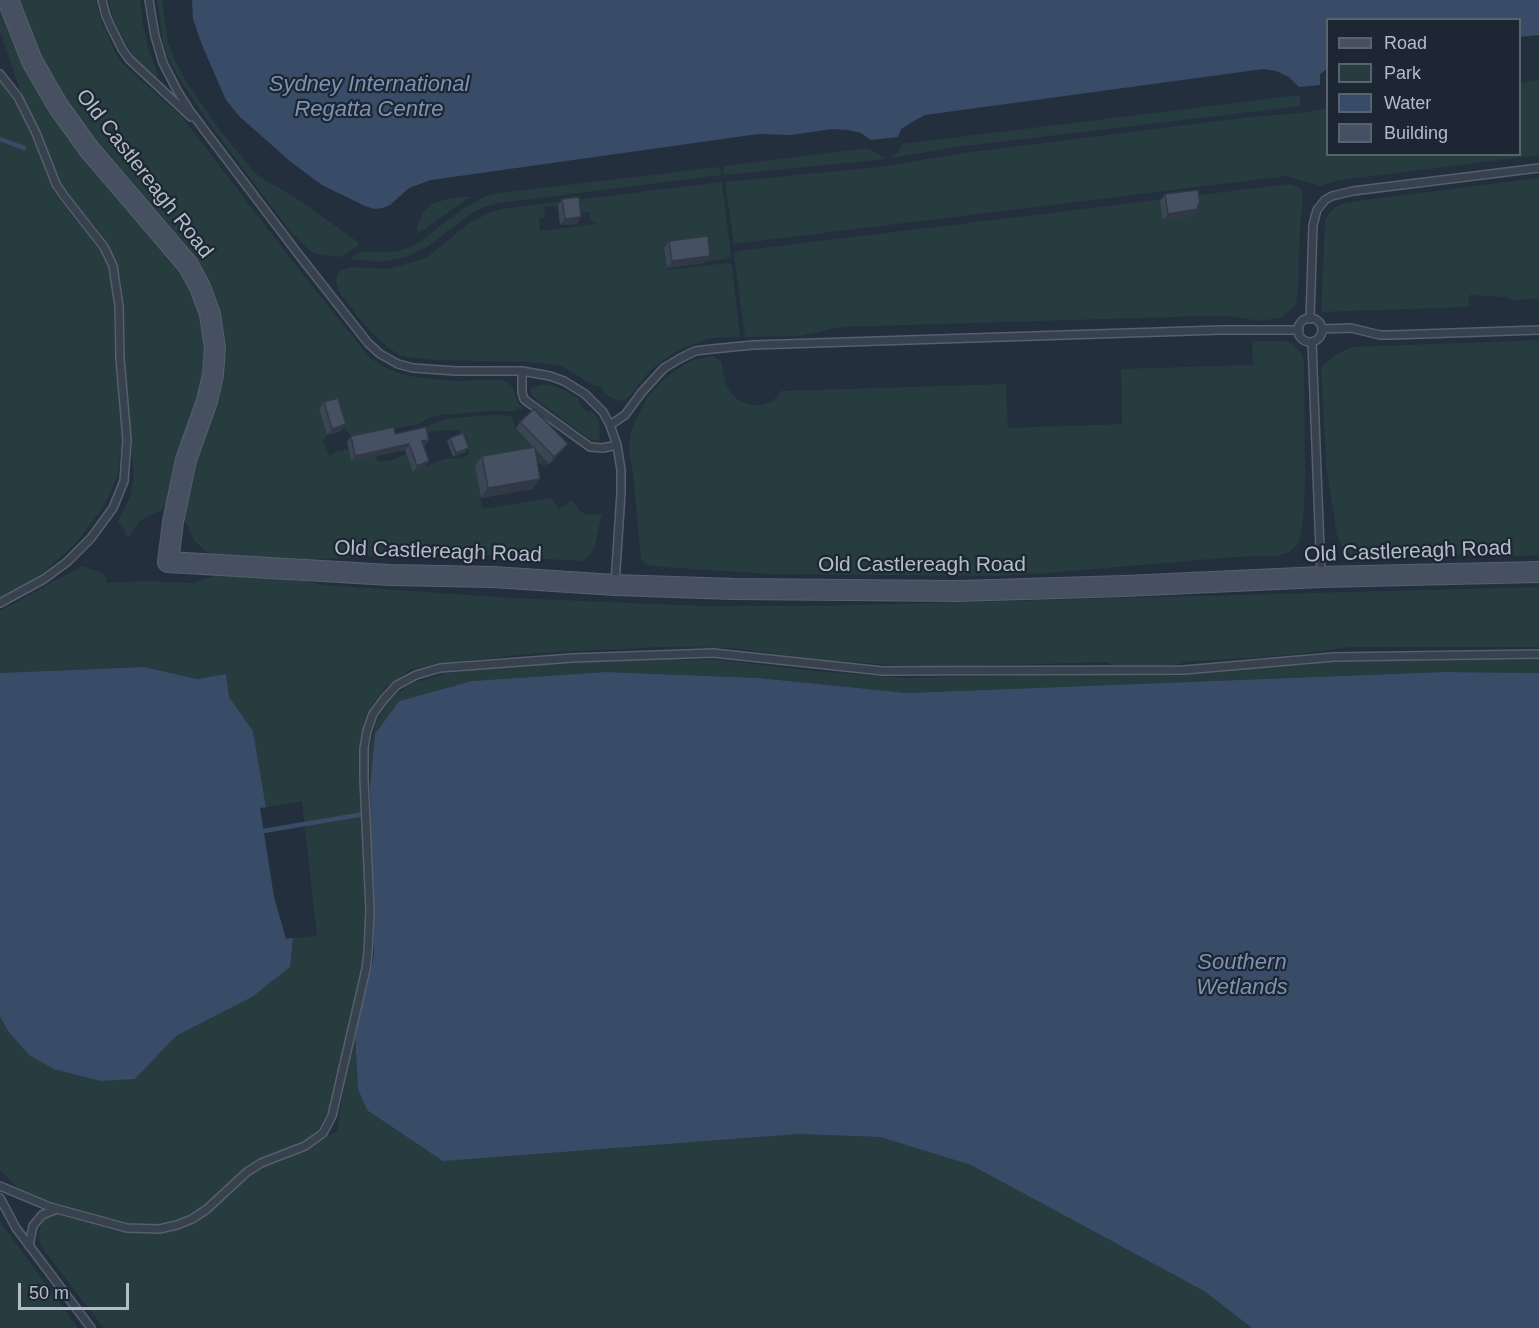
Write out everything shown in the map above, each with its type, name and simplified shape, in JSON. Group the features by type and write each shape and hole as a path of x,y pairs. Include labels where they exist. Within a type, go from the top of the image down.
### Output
{"street":[{"name":"Old Castlereagh Road","path":"8,0 32,61 67,120 188,265 206,299 214,336 213,375 209,394 186,460 177,500 168,562 306,571 493,577 615,585 734,589 958,591 1539,572"}],"lane":[{"path":"102,0 111,27 129,59 201,126"},
{"path":"148,0 154,36 163,63 178,92 299,255 380,354 398,364 435,371 522,371 550,376 576,387 596,403 610,425 617,445 621,470 615,585"},
{"path":"0,74 18,97 36,133 56,184 104,247 113,266 119,306 120,358 127,441 124,481 113,508 91,538 67,562 44,579 0,603"},
{"path":"1310,319 1313,225 1320,205 1332,196 1353,191 1539,168"},
{"path":"1310,319 1319,323 1322,329 1318,339 1312,342 1301,338 1299,330 1302,322 1310,319"},
{"path":"1322,329 1351,328 1392,335 1539,330"},
{"path":"610,425 625,416 642,392 664,368 695,351 753,345 1210,330 1299,330"},
{"path":"1312,342 1321,578"},
{"path":"522,371 522,393 528,403 590,447 603,448 617,445"},
{"path":"0,1186 57,1209 127,1228 159,1229 192,1219 261,1163 305,1146 323,1133 332,1116 369,953 370,910 364,779 364,748 367,731 373,714 384,699 397,685 416,675 440,668 572,658 713,653 883,671 1184,670 1334,657 1539,654"},
{"path":"0,1198 16,1228 91,1328"},
{"path":"29,1246 33,1226 42,1215 57,1209"}],"green space":[{"path":"0,0 12,30 183,270 204,318 207,371 168,500 162,510 140,521 130,536 125,535 124,529 118,522 130,497 134,476 124,379 124,306 121,283 108,245 61,186 43,139 23,98 0,32"},
{"path":"17,0 96,0 101,21 118,58 182,117 370,358 386,368 420,378 457,381 501,379 512,386 518,403 523,408 513,411 440,415 430,417 419,424 356,436 351,435 319,409 327,435 323,442 330,456 335,452 348,449 351,461 376,456 378,462 393,460 418,448 414,472 444,459 463,458 469,454 466,437 460,431 428,432 422,428 443,420 464,417 511,416 516,428 549,464 543,466 528,457 476,466 482,509 551,498 559,509 572,500 580,511 588,515 602,514 594,548 590,555 582,561 456,554 453,550 295,560 292,581 512,598 705,606 820,606 1539,587 1539,647 1350,647 1291,655 1184,662 1123,670 1107,662 941,667 816,659 731,648 661,647 539,653 442,663 411,669 386,687 372,705 359,749 366,897 365,949 339,1071 328,1112 321,1125 303,1143 248,1166 209,1202 193,1213 165,1224 150,1226 125,1223 41,1200 19,1189 0,1170 0,1017 8,1031 135,1079 176,1036 252,997 289,967 293,938 317,936 302,801 266,807 253,731 229,697 226,674 197,679 144,667 0,673 0,610 82,566 105,574 107,583 146,581 192,583 215,576 240,577 249,557 218,555 205,551 194,540 185,521 184,511 219,322 55,85 30,36"},
{"path":"109,0 140,0 149,51 159,78 133,55 111,12"},
{"path":"157,0 162,0 168,42 187,83 216,125 254,172 293,196 358,242 358,246 341,257 316,254 290,231 211,126 170,63 163,43"},
{"path":"0,80 13,99 38,148 57,197 100,249 108,267 113,288 115,356 123,440 117,477 99,513 74,545 56,561 37,577 0,598"},
{"path":"1539,80 1539,155 1356,178 1320,186 1287,176 734,244 725,182 879,167 964,153 1326,108 1326,156 1521,156 1521,83"},
{"path":"1299,95 1301,106 957,147 891,158 898,153 902,144"},
{"path":"868,148 886,159 724,175 723,169 725,166"},
{"path":"718,167 721,175 500,203 484,207 472,213 427,247 406,257 381,262 351,259 363,252 394,252 418,243 464,208 486,196"},
{"path":"1539,178 1539,299 1512,300 1506,297 1469,295 1468,307 1321,312 1325,221 1334,208 1357,201"},
{"path":"722,182 731,256 705,262 664,249 667,270 728,263 732,266 740,337 710,338 681,349 652,369 632,394 625,400 619,401 605,394 600,386 595,386 562,366 530,362 434,360 400,356 380,341 339,292 336,280 339,271 352,267 388,269 426,258 468,224 502,209","holes":["574,204 576,213 589,212 590,219 597,224 540,231 539,219 545,217 544,207"]},
{"path":"1289,184 1299,187 1302,191 1303,202 1298,293 1296,304 1283,317 1261,321 1228,316 1207,316 840,327 801,336 745,337 734,254 738,251"},
{"path":"460,197 470,197 418,234 417,227 423,212 432,204"},
{"path":"1539,340 1539,555 1496,557 1492,553 1424,558 1357,557 1349,553 1342,546 1337,535 1326,465 1321,367 1338,353 1353,347"},
{"path":"1252,341 1285,341 1294,345 1304,361 1304,508 1301,534 1297,545 1289,552 1277,556 1234,557 998,576 770,574 662,567 648,565 641,559 629,451 630,435 647,398 661,382 693,360 713,356 721,361 725,382 735,398 754,405 763,405 773,401 781,391 1006,384 1008,428 1122,424 1121,369 1253,365"},
{"path":"544,384 566,391 579,399 579,403 587,412 591,411 598,419 600,432 597,441 588,438 534,398 531,388"},
{"path":"626,658 720,660 814,671 905,678 1200,670 1331,661 1484,658 1539,658 1539,673 1443,672 907,693 759,678 606,672 472,681 399,701 375,734 370,786 369,751 376,722 389,700 410,684 448,673 509,666"},
{"path":"355,1036 358,1089 798,1134 880,1137 971,1165 1204,1291 1252,1328 104,1328 40,1245 39,1232 46,1218 57,1214 66,1215 159,1232 194,1222 260,1167 338,1131 340,1108"},
{"path":"0,1221 1,1223 78,1328 0,1328"}],"water":[{"name":"Sydney International Regatta Centre","path":"192,0 1539,0 1539,35 1521,37 1521,18 1326,18 1326,70 1320,74 1320,85 1299,87 1289,77 1276,71 1263,69 925,115 901,129 898,137 871,140 861,133 832,129 791,135 758,134 431,180 409,188 390,205 375,209 322,185 291,162 240,117 226,100 193,19"},
{"path":"144,667 197,679 226,674 229,697 253,731 266,807 260,808 274,897 286,939 293,938 290,967 252,997 176,1036 135,1079 100,1081 54,1069 29,1055 8,1031 0,1017 0,673"},
{"name":"Southern Wetlands","path":"606,672 759,678 907,693 1443,672 1539,673 1539,1328 1252,1328 1204,1291 971,1165 880,1137 798,1134 443,1161 367,1110 358,1089 355,1036 374,955 370,786 375,734 399,701 472,681"}],"building":[{"path":"1198,190 1200,203 1198,209 1168,214 1165,194"},
{"path":"579,197 581,217 565,219 562,199"},
{"path":"708,236 710,256 672,261 669,241"},
{"path":"338,398 346,424 332,429 324,402"},
{"path":"534,409 568,444 554,457 520,422"},
{"path":"394,427 395,434 426,427 429,440 422,441 429,461 417,466 409,444 355,456 351,436"},
{"path":"463,433 469,448 456,453 450,438"},
{"path":"535,447 540,479 488,488 482,456"}],"waterway":[{"path":"0,139 24,148"},
{"path":"263,831 370,813"}]}
